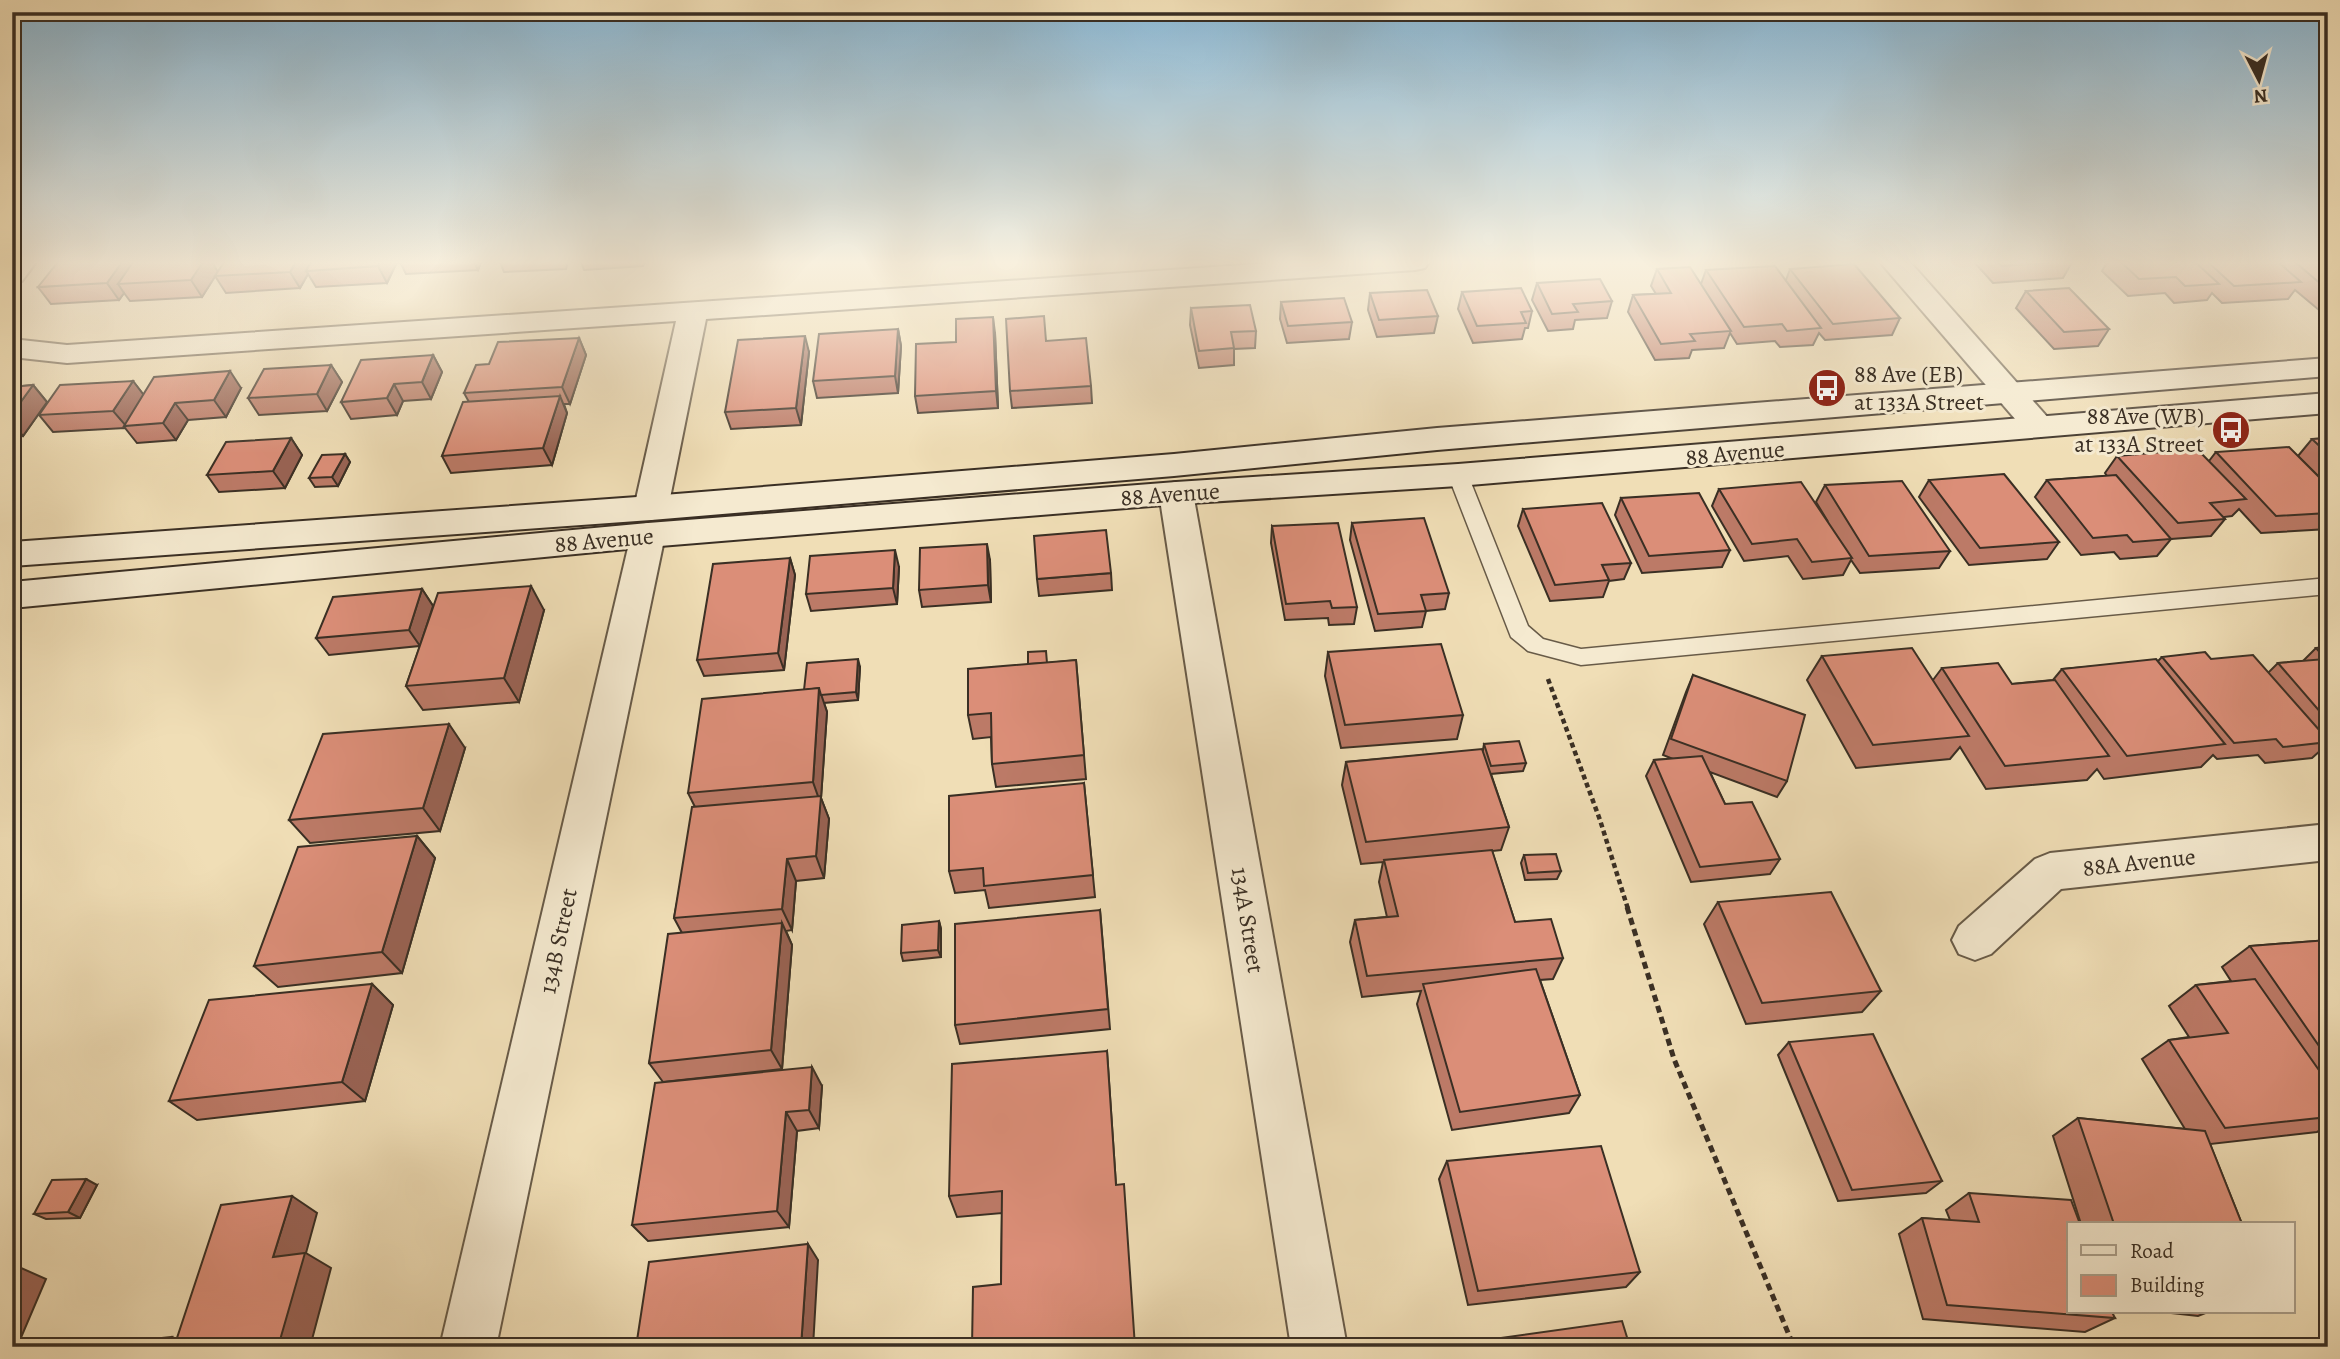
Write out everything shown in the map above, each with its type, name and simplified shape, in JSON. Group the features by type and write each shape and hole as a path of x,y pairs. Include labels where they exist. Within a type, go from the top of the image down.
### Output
{"main road":[{"path":"12,348 67,354 483,325"},
{"name":"134B Street","path":"468,1347 650,521 690,325"},
{"path":"1950,325 2039,427"},
{"name":"88 Avenue","path":"12,595 650,521 1437,439 2328,367"},
{"name":"88 Avenue","path":"12,554 1176,493 1458,475 2328,403"},
{"name":"134A Street","path":"1176,493 1319,1347"},
{"name":"88A Avenue","path":"1975,940 2050,872 2325,845"}],"lane":[{"path":"1458,475 1518,631 1536,645 1581,657 2328,586"}],"path":[{"path":"1536,645 1600,820 1674,1059 1794,1347"}],"building":[{"path":"956,325 993,325 996,391 915,396 916,344 956,342"},
{"path":"1006,325 1045,325 1046,341 1086,338 1091,386 1010,391"},
{"path":"1194,325 1255,325 1256,331 1231,332 1234,348 1199,351"},
{"path":"1650,325 1727,325 1731,331 1690,334 1695,341 1661,344"},
{"path":"1783,325 1819,325 1821,328 1787,331"},
{"path":"2058,325 2106,325 2109,329 2064,332"},
{"path":"898,329 895,376 813,381 819,334"},
{"path":"805,336 796,408 725,412 738,340"},
{"path":"579,338 562,387 464,393 476,365 489,364 498,342"},
{"path":"433,355 422,382 394,384 387,398 341,402 361,360"},
{"path":"331,365 317,394 248,398 264,369"},
{"path":"230,371 214,400 175,403 163,423 124,426 154,377"},
{"path":"133,381 113,411 39,415 60,385"},
{"path":"33,385 12,414 12,387"},
{"path":"560,396 543,448 442,456 463,402"},
{"path":"291,438 273,471 207,475 226,442"},
{"path":"2328,438 2328,454 2312,439"},
{"path":"2289,447 2328,486 2328,513 2276,516 2216,452"},
{"path":"2197,449 2246,499 2210,503 2225,519 2178,523 2117,456"},
{"path":"345,454 332,477 309,478 322,455"},
{"path":"2004,474 2059,542 1980,548 1929,480"},
{"path":"2116,475 2171,539 2133,542 2127,535 2093,538 2047,480"},
{"path":"1902,481 1950,551 1869,556 1825,485"},
{"path":"1801,482 1852,558 1812,562 1797,539 1752,544 1719,489"},
{"path":"1699,493 1730,550 1649,556 1621,498"},
{"path":"1602,503 1631,563 1602,565 1609,580 1555,585 1523,509"},
{"path":"1424,518 1449,593 1421,595 1426,611 1378,614 1352,523"},
{"path":"1338,523 1357,607 1332,608 1330,601 1286,604 1272,526"},
{"path":"1106,530 1111,573 1037,579 1034,536"},
{"path":"987,544 988,585 919,590 920,548"},
{"path":"895,550 893,588 806,594 810,556"},
{"path":"790,558 778,653 697,660 713,564"},
{"path":"531,586 504,678 406,686 438,593"},
{"path":"422,589 409,630 316,638 333,597"},
{"path":"1441,644 1463,715 1345,725 1328,652"},
{"path":"2328,647 2328,721 2278,663 2326,659 2316,648"},
{"path":"1912,648 1969,736 1873,745 1822,656"},
{"path":"1046,651 1047,663 1028,664 1028,652"},
{"path":"2205,652 2211,659 2253,655 2328,742 2283,747 2276,739 2234,743 2162,657"},
{"path":"858,659 856,692 821,695 819,688 804,690 807,663"},
{"path":"2156,659 2225,744 2127,756 2062,669"},
{"path":"1076,660 1084,755 992,764 991,713 968,715 968,669"},
{"path":"1998,663 2012,684 2055,680 2109,756 2005,766 1942,668"},
{"path":"1693,675 1805,715 1787,781 1671,739"},
{"path":"819,688 813,782 688,793 702,699"},
{"path":"449,724 423,808 289,820 323,734"},
{"path":"1519,741 1526,763 1491,766 1484,744"},
{"path":"1482,749 1509,827 1366,842 1346,762"},
{"path":"1702,756 1725,804 1752,802 1780,859 1700,867 1654,760"},
{"path":"1084,783 1093,875 984,886 983,868 949,871 949,796"},
{"path":"821,796 816,856 787,859 782,909 674,918 692,807"},
{"path":"417,836 382,952 254,966 298,847"},
{"path":"1492,850 1515,922 1551,919 1563,958 1367,976 1355,920 1398,916 1384,860"},
{"path":"1556,854 1561,871 1528,873 1524,855"},
{"path":"1831,892 1881,991 1762,1003 1718,902"},
{"path":"1100,910 1108,1009 955,1025 955,924"},
{"path":"939,921 938,950 901,953 902,925"},
{"path":"782,923 771,1050 649,1063 668,934"},
{"path":"2328,940 2328,1059 2250,946"},
{"path":"1536,969 1580,1095 1460,1112 1423,984"},
{"path":"2255,979 2328,1083 2328,1117 2225,1128 2169,1040 2228,1033 2196,985"},
{"path":"372,984 342,1082 169,1101 209,1000"},
{"path":"1873,1034 1942,1181 1852,1190 1789,1042"},
{"path":"1107,1051 1116,1185 1124,1184 1135,1347 972,1347 973,1287 1001,1284 1002,1191 949,1196 952,1064"},
{"path":"812,1067 809,1110 786,1112 777,1211 632,1225 655,1083"},
{"path":"2078,1118 2205,1131 2241,1222 2113,1222"},
{"path":"1601,1146 1640,1272 1478,1291 1447,1161"},
{"path":"86,1179 68,1212 34,1214 52,1180"},
{"path":"1969,1193 2071,1200 2079,1222 2067,1222 2067,1314 2113,1314 2115,1318 1947,1305 1922,1218 1979,1222"},
{"path":"292,1196 273,1257 305,1253 278,1347 174,1347 221,1205"},
{"path":"808,1244 801,1347 636,1347 649,1262"},
{"path":"1622,1321 1630,1347 1488,1347 1486,1340"},
{"path":"172,1337 168,1347 94,1347 95,1345"}],"place":[{"name":"88 Ave (EB) at 133A Street","path":"1827,388"},
{"name":"88 Ave (WB) at 133A Street","path":"2231,430"}]}
